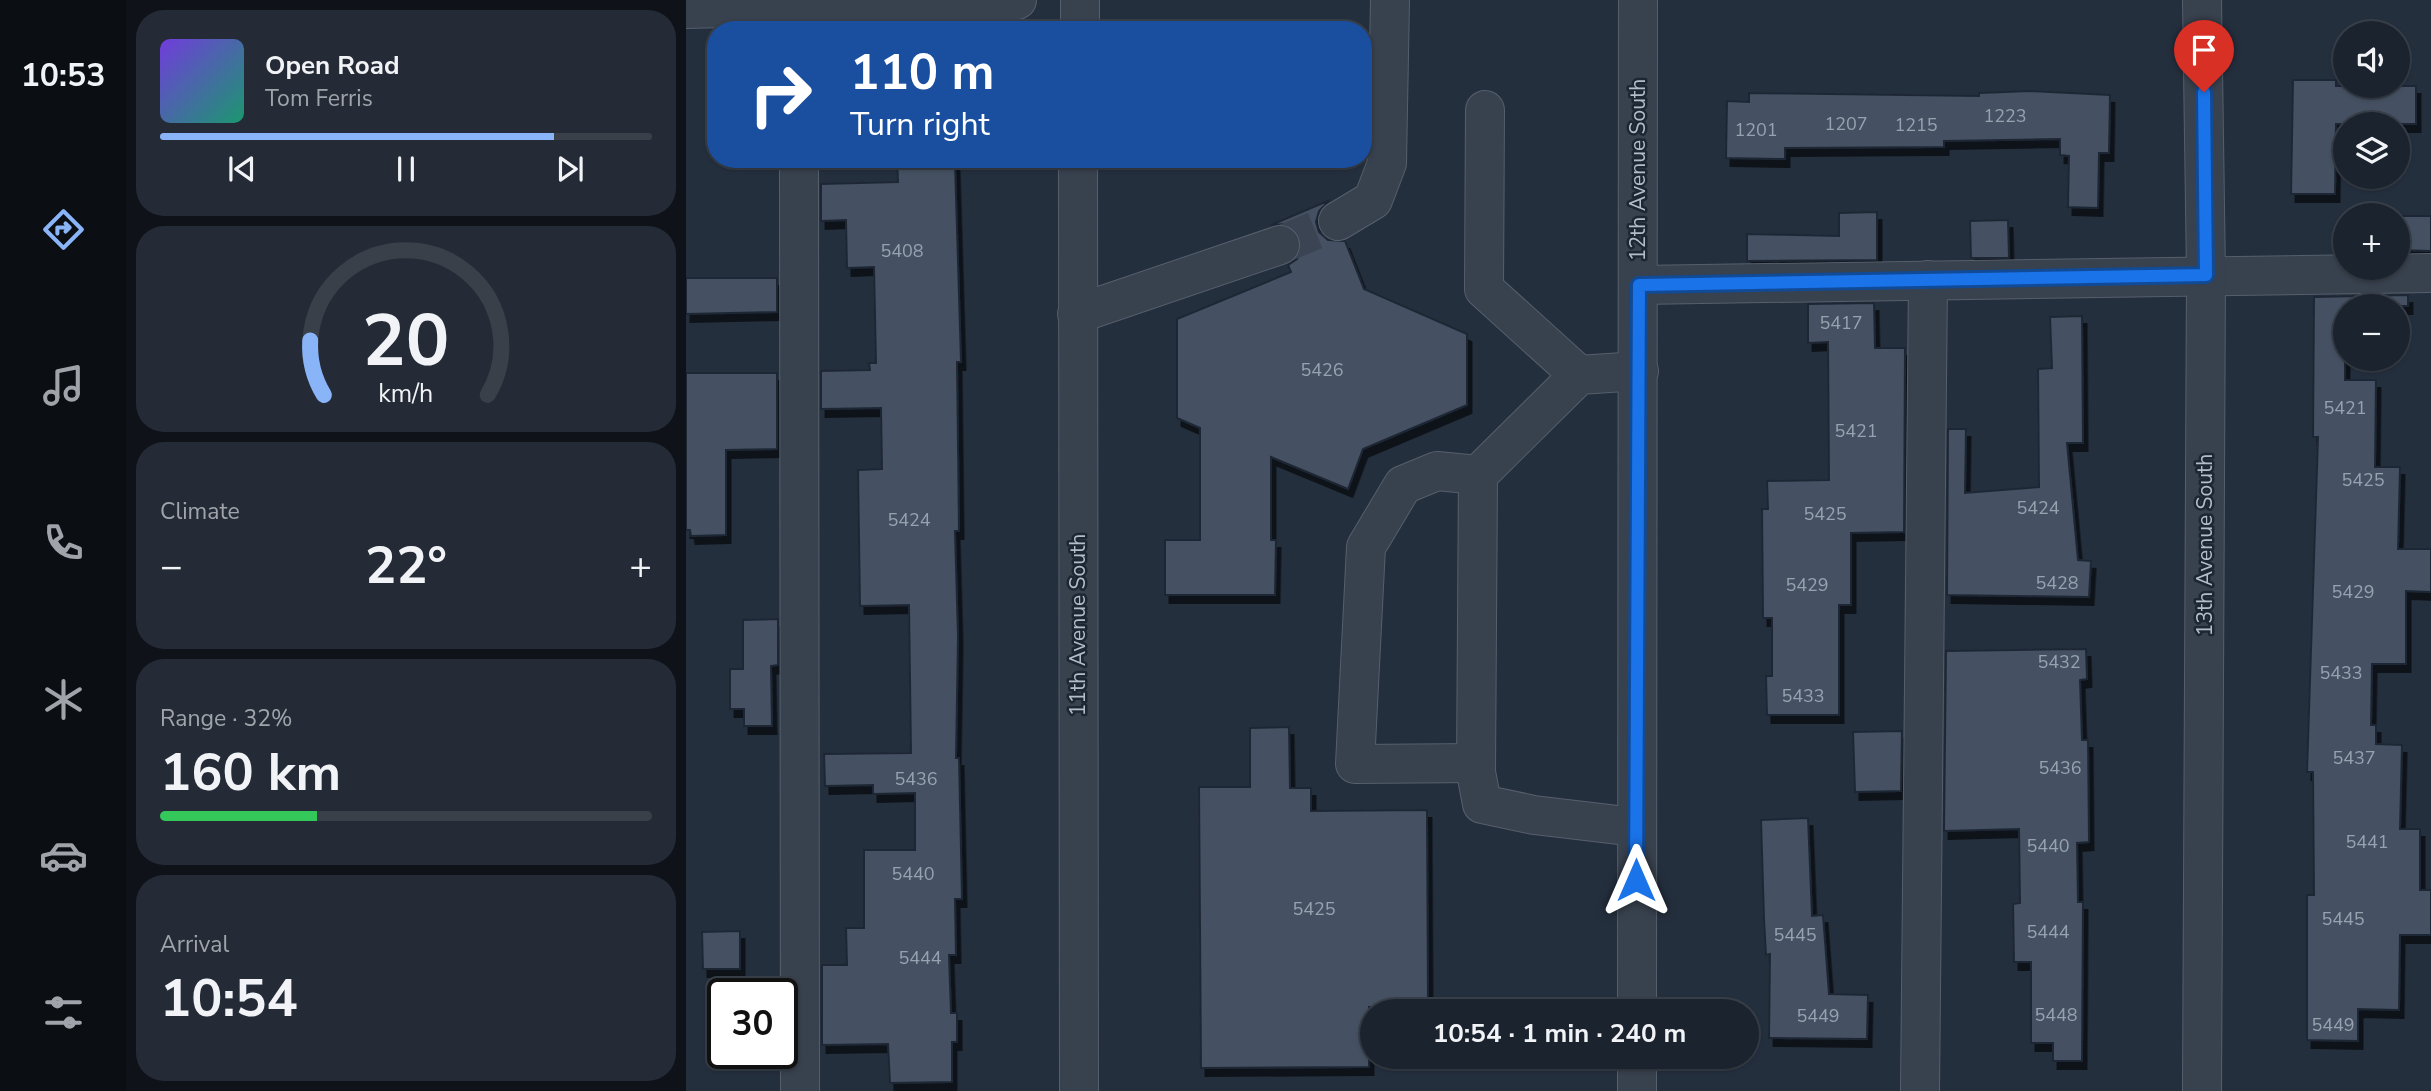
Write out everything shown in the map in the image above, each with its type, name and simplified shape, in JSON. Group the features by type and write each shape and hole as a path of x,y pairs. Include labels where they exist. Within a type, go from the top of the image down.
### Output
{"street":[{"path":"686,9 800,12 1017,0"},
{"path":"1080,0 1080,21"},
{"path":"1338,221 1374,200 1387,163 1390,0"},
{"name":"12th Avenue South","path":"1637,999 1638,0"},
{"name":"13th Avenue South","path":"2202,0 2206,275 2202,1091"},
{"path":"1485,110 1483,289 1579,375"},
{"path":"799,168 800,1091"},
{"name":"11th Avenue South","path":"1079,168 1079,1091"},
{"path":"1077,314 1280,245"},
{"path":"1639,285 2431,273"},
{"path":"1920,1091 1928,280"},
{"path":"1635,827 1534,815 1482,804 1476,764 1478,475 1579,375 1639,371"},
{"path":"1476,764 1355,764 1366,547 1403,485 1437,471 1478,475"},
{"path":"1637,1069 1637,1091"}],"building":[{"path":"2293,80 2333,80 2333,98 2410,98 2410,86 2416,86 2416,124 2410,124 2410,112 2333,112 2335,194 2291,194"},
{"path":"2030,91 2110,95 2109,153 2099,153 2098,208 2068,207 2069,156 2060,155 2060,139 1944,141 1944,147 1785,148 1785,159 1726,158 1727,101 1749,102 1749,93 1979,96 1979,93"},
{"path":"897,168 955,168 961,362 957,362 959,531 955,531 958,637 956,758 959,758 962,899 955,899 956,955 949,955 951,1013 957,1013 957,1042 952,1042 952,1082 890,1083 888,1044 822,1045 822,965 847,965 846,928 864,928 864,850 915,850 915,793 873,794 873,785 825,786 824,754 911,753 909,605 860,606 858,470 882,469 881,408 821,409 821,371 870,370 869,363 876,363 874,267 847,268 846,220 821,221 821,184 898,182"},
{"path":"1330,200 1319,211 1316,222 1319,232 1328,240 1345,241 1364,289 1467,334 1467,405 1363,449 1348,489 1271,457 1271,540 1276,540 1275,595 1165,595 1165,540 1200,540 1200,428 1177,418 1177,319 1291,272 1288,265 1297,259 1301,250 1300,237 1294,228 1285,224 1271,225"},
{"path":"1877,212 1877,260 1747,261 1747,234 1839,236 1839,213"},
{"path":"2410,216 2431,216 2431,251 2410,250"},
{"path":"2008,220 2009,258 1971,258 1970,221"},
{"path":"686,278 777,278 777,312 686,314"},
{"path":"2314,297 2333,297 2333,371 2345,371 2345,380 2376,380 2375,467 2400,467 2398,549 2431,549 2431,592 2406,591 2406,664 2372,664 2371,725 2376,725 2376,744 2402,745 2400,829 2420,829 2420,890 2431,890 2431,935 2400,935 2399,1010 2358,1009 2358,1041 2307,1040 2307,895 2314,895 2313,772 2307,772 2318,437 2313,437"},
{"path":"1874,303 1875,348 1905,348 1904,532 1851,533 1851,605 1839,605 1839,715 1767,715 1766,676 1772,676 1772,618 1763,618 1762,509 1768,509 1767,481 1829,480 1828,342 1808,343 1808,304"},
{"path":"2082,316 2083,443 2067,443 2078,560 2091,561 2089,597 1947,595 1948,429 1966,429 1965,493 2039,487 2038,369 2052,368 2050,317"},
{"path":"686,373 777,373 777,449 726,450 726,535 691,536 690,530 686,530"},
{"path":"778,619 778,665 771,666 772,726 744,726 744,709 730,709 730,669 743,669 743,620"},
{"path":"2086,649 2087,679 2080,680 2082,740 2088,740 2089,842 2077,843 2078,902 2083,902 2082,1061 2053,1061 2053,1043 2031,1043 2031,962 2014,962 2013,904 2020,903 2019,829 1944,831 1946,651"},
{"path":"1289,727 1290,788 1311,788 1311,811 1427,810 1428,999 1360,999 1360,1067 1201,1068 1199,787 1250,787 1250,728"},
{"path":"1902,731 1901,791 1855,792 1853,732"},
{"path":"1808,818 1812,916 1823,915 1829,994 1868,995 1867,1039 1769,1038 1770,954 1766,955 1761,820"},
{"path":"740,931 740,969 703,969 702,932"}],"tunnel":[{"path":"1280,245 1338,221"}],"route":[{"path":"1636,880 1639,285 2206,275 2204,92"}]}
